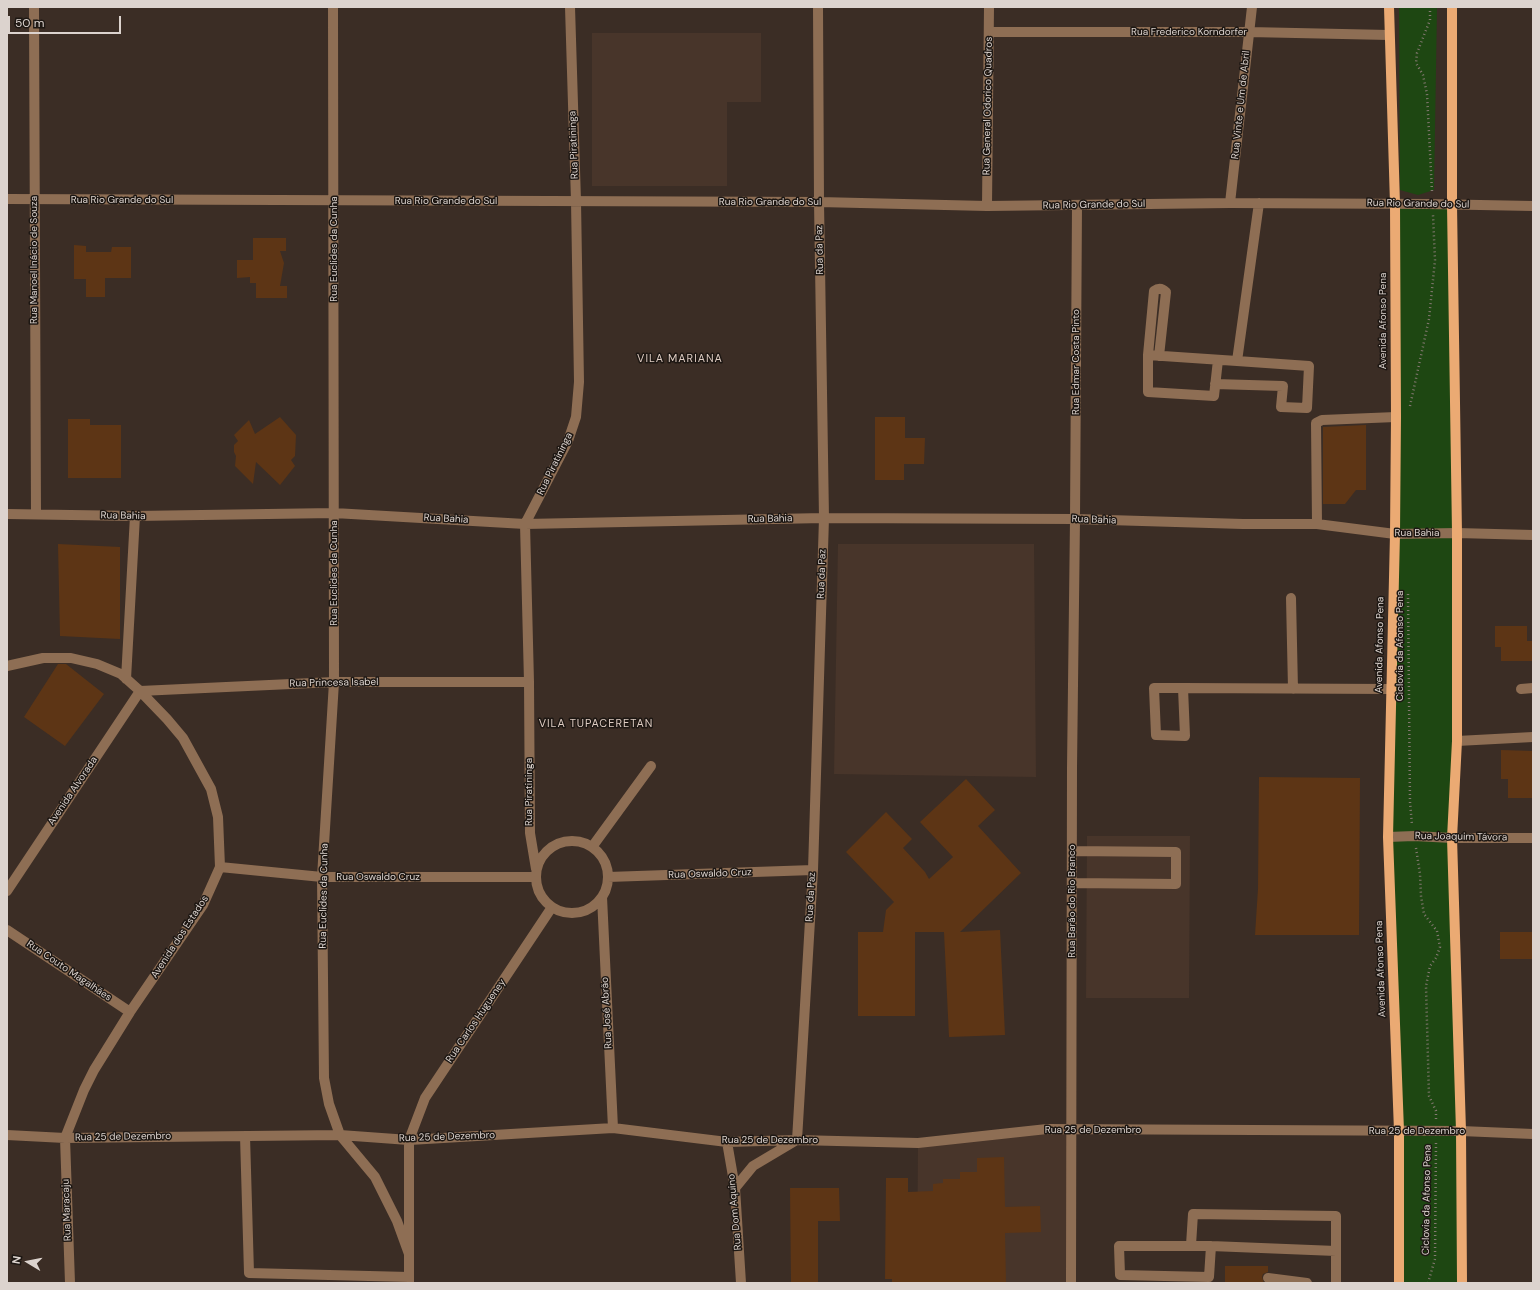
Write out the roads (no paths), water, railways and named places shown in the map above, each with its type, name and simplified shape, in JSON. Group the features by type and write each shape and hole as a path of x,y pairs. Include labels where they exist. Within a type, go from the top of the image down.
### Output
{"main road":[{"name":"Avenida Afonso Pena","path":"1389,7 1395,204 1396,417 1395,534 1388,837 1399,1130 1399,1283"},
{"path":"1452,7 1452,204 1457,533 1457,741 1452,838 1461,1131 1462,1283"}],"street":[{"name":"Rua Manoel Inácio de Souza","path":"34,7 36,514"},
{"name":"Rua Euclides da Cunha","path":"333,7 334,682 322,877 324,1078 329,1104 340,1135"},
{"name":"Rua Piratininga","path":"536,873 530,833 529,682 525,524 568,441 576,417 579,382 576,201 570,7"},
{"name":"Rua da Paz","path":"797,1140 813,870 824,518 819,202 818,7"},
{"name":"Rua General Odorico Quadros","path":"987,206 989,7"},
{"name":"Rua Vinte e Um de Abril","path":"1230,203 1252,7"},
{"name":"Rua Frederico Korndorfer","path":"989,32 1248,32 1389,35"},
{"name":"Rua Rio Grande do Sul","path":"7,199 819,202 987,206 1230,203 1533,206"},
{"path":"1237,361 1259,203"},
{"name":"Rua Edmar Costa Pinto","path":"1075,519 1077,205"},
{"path":"1159,356 1166,292 1163,289 1157,289 1154,291 1148,355 1148,392 1214,396 1218,360"},
{"path":"1148,355 1309,366 1307,408 1281,407 1282,386 1215,384"},
{"path":"1317,524 1316,423 1322,420 1396,417"},
{"name":"Rua Bahia","path":"7,514 135,516 334,513 525,524 824,518 1075,519 1243,524 1317,524 1395,534 1457,533 1533,535"},
{"path":"126,679 135,516"},
{"name":"Rua Barão do Rio Branco","path":"1072,1283 1072,768 1075,519"},
{"path":"1291,598 1293,689"},
{"name":"Avenida dos Estados","path":"7,666 43,658 71,658 98,664 121,674 140,691 183,738 211,789 218,817 220,867 203,905 130,1012 94,1070 84,1090 65,1138"},
{"name":"Rua Princesa Isabel","path":"140,691 334,682 529,682"},
{"path":"1182,688 1184,736 1156,735 1154,688 1182,688 1293,689 1391,689"},
{"path":"1521,689 1533,688"},
{"name":"Avenida Alvorada","path":"7,891 140,691"},
{"path":"1457,741 1533,737"},
{"path":"592,847 651,766"},
{"name":"Rua Joaquim Távora","path":"1388,837 1533,838"},
{"path":"565,841 579,841 592,847 602,857 608,870 608,884 602,897 592,908 579,913 564,913 552,907 542,897 536,884 536,873 542,856 552,846 565,841"},
{"path":"1072,851 1176,852 1176,884 1072,883"},
{"name":"Rua Oswaldo Cruz","path":"220,867 322,877 536,873"},
{"name":"Rua Oswaldo Cruz","path":"608,877 813,870"},
{"name":"Rua José Abrão","path":"602,897 613,1128"},
{"name":"Rua Carlos Hugueney","path":"409,1140 425,1098 552,907"},
{"name":"Rua Couto Magalhães","path":"7,930 130,1012"},
{"name":"Rua 25 de Dezembro","path":"7,1135 65,1138 340,1135 409,1140 613,1128 727,1142 797,1140 918,1143 1047,1129 1436,1130 1533,1134"},
{"path":"340,1135 375,1177 398,1221 409,1254"},
{"path":"245,1136 249,1273 409,1280 409,1140"},
{"name":"Rua Maracaju","path":"65,1138 70,1283"},
{"path":"735,1188 753,1166 797,1140"},
{"name":"Rua Dom Aquino","path":"727,1142 735,1188 741,1283"},
{"path":"1191,1245 1193,1214 1336,1216 1336,1283"},
{"path":"1212,1246 1209,1276 1120,1275 1119,1246 1191,1245 1336,1251"},
{"path":"1268,1278 1307,1283"}],"district":[{"name":"VILA MARIANA","path":"680,359"},
{"name":"VILA TUPACERETAN","path":"596,724"}]}
